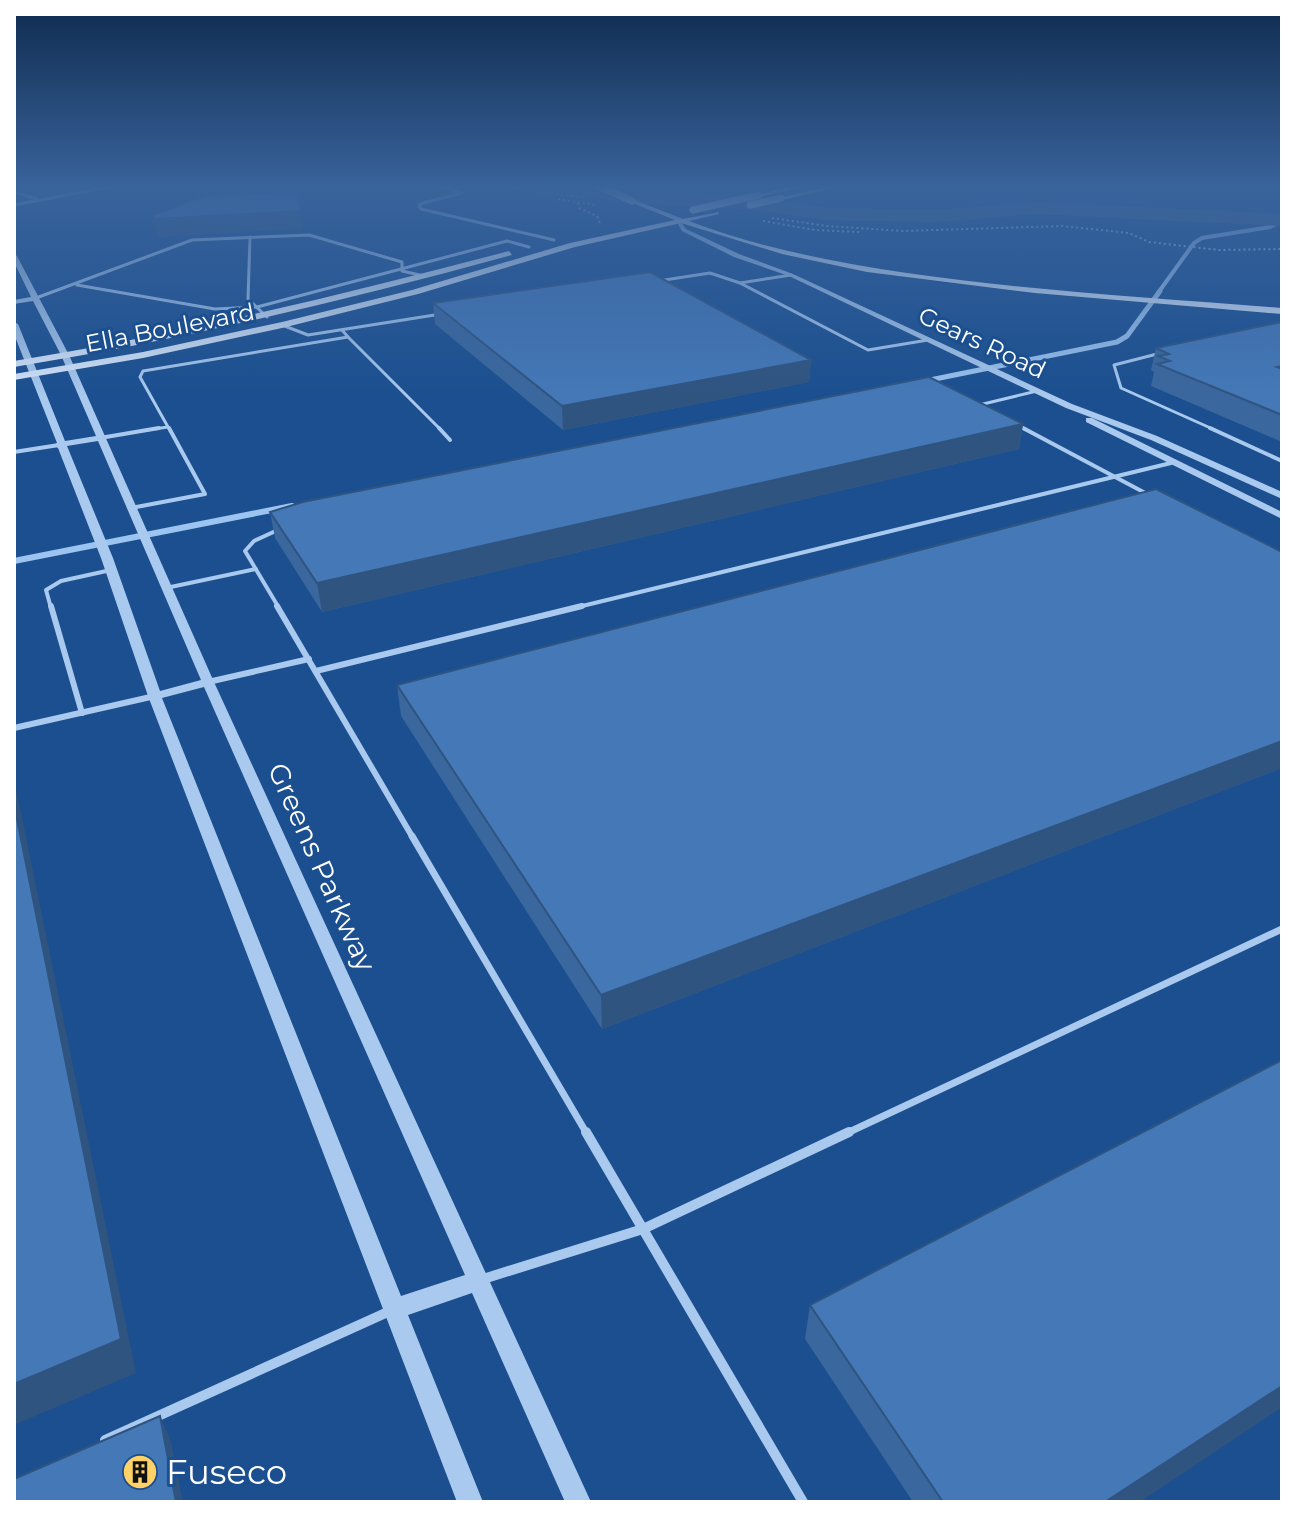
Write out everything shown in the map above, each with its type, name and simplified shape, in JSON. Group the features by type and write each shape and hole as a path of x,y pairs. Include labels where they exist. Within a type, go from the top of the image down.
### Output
{"main road":[{"name":"Ella Boulevard","path":"14,364 267,317 499,256"},
{"name":"Ella Boulevard","path":"14,377 282,325 448,283 538,256"},
{"name":"Gears Road","path":"810,256 950,280 1282,311"},
{"path":"425,277 448,283"},
{"path":"267,317 282,325"}],"street":[{"name":"Greens Parkway","path":"14,256 71,368 208,682 578,1502"},
{"name":"Gears Road","path":"738,256 770,270 791,275 1069,406 1154,438 1282,496"},
{"path":"791,275 783,267 792,256"},
{"path":"14,302 36,298"},
{"path":"15,329 109,564 155,696 470,1502"},
{"name":"Gears Road","path":"1069,406 1093,423 1282,516"},
{"path":"59,445 100,438"},
{"path":"155,696 208,682"},
{"path":"394,1309 478,1281"}],"lane":[{"path":"36,298 152,256"},
{"path":"249,256 248,299 267,317"},
{"path":"380,256 402,262 402,271"},
{"path":"77,285 215,309 257,307 455,256"},
{"path":"402,271 425,277"},
{"path":"644,283 710,273 740,283 868,350 928,340"},
{"path":"740,283 791,275"},
{"path":"282,325 308,335 450,313"},
{"path":"342,330 450,440"},
{"path":"131,508 205,494 140,377 143,371 348,337"},
{"path":"1162,353 1114,365 1121,388 1282,461"},
{"path":"992,412 979,405 1037,391"},
{"path":"1006,419 1154,498"},
{"path":"100,438 168,427"},
{"path":"14,452 59,445"},
{"path":"316,671 1171,463"},
{"path":"293,527 254,541 245,551 803,1502"},
{"path":"82,713 46,590 61,581 109,564"},
{"path":"166,588 256,569"},
{"path":"208,682 309,659"},
{"path":"14,728 155,696"},
{"path":"478,1281 643,1229 1282,929"},
{"path":"99,1443 394,1309"}],"building":[{"path":"650,272 811,360 562,406 433,303"},
{"path":"1282,322 1282,366 1277,367 1282,369 1282,415 1157,364 1170,361 1158,356 1169,354 1156,348"},
{"path":"929,377 1023,424 317,583 270,512 303,502"},
{"path":"1156,489 1282,552 1282,741 601,995 397,685"},
{"path":"14,804 121,1339 14,1384"},
{"path":"1282,1060 1282,1386 1105,1502 943,1502 810,1305"},
{"path":"160,1416 176,1502 14,1502 14,1479"}],"waterway":[{"path":"1158,293 1185,256"},
{"path":"925,381 1117,342 1127,336 1160,291"},
{"path":"14,561 292,506"}],"place":[{"name":"Fuseco","path":"140,1472"}]}
